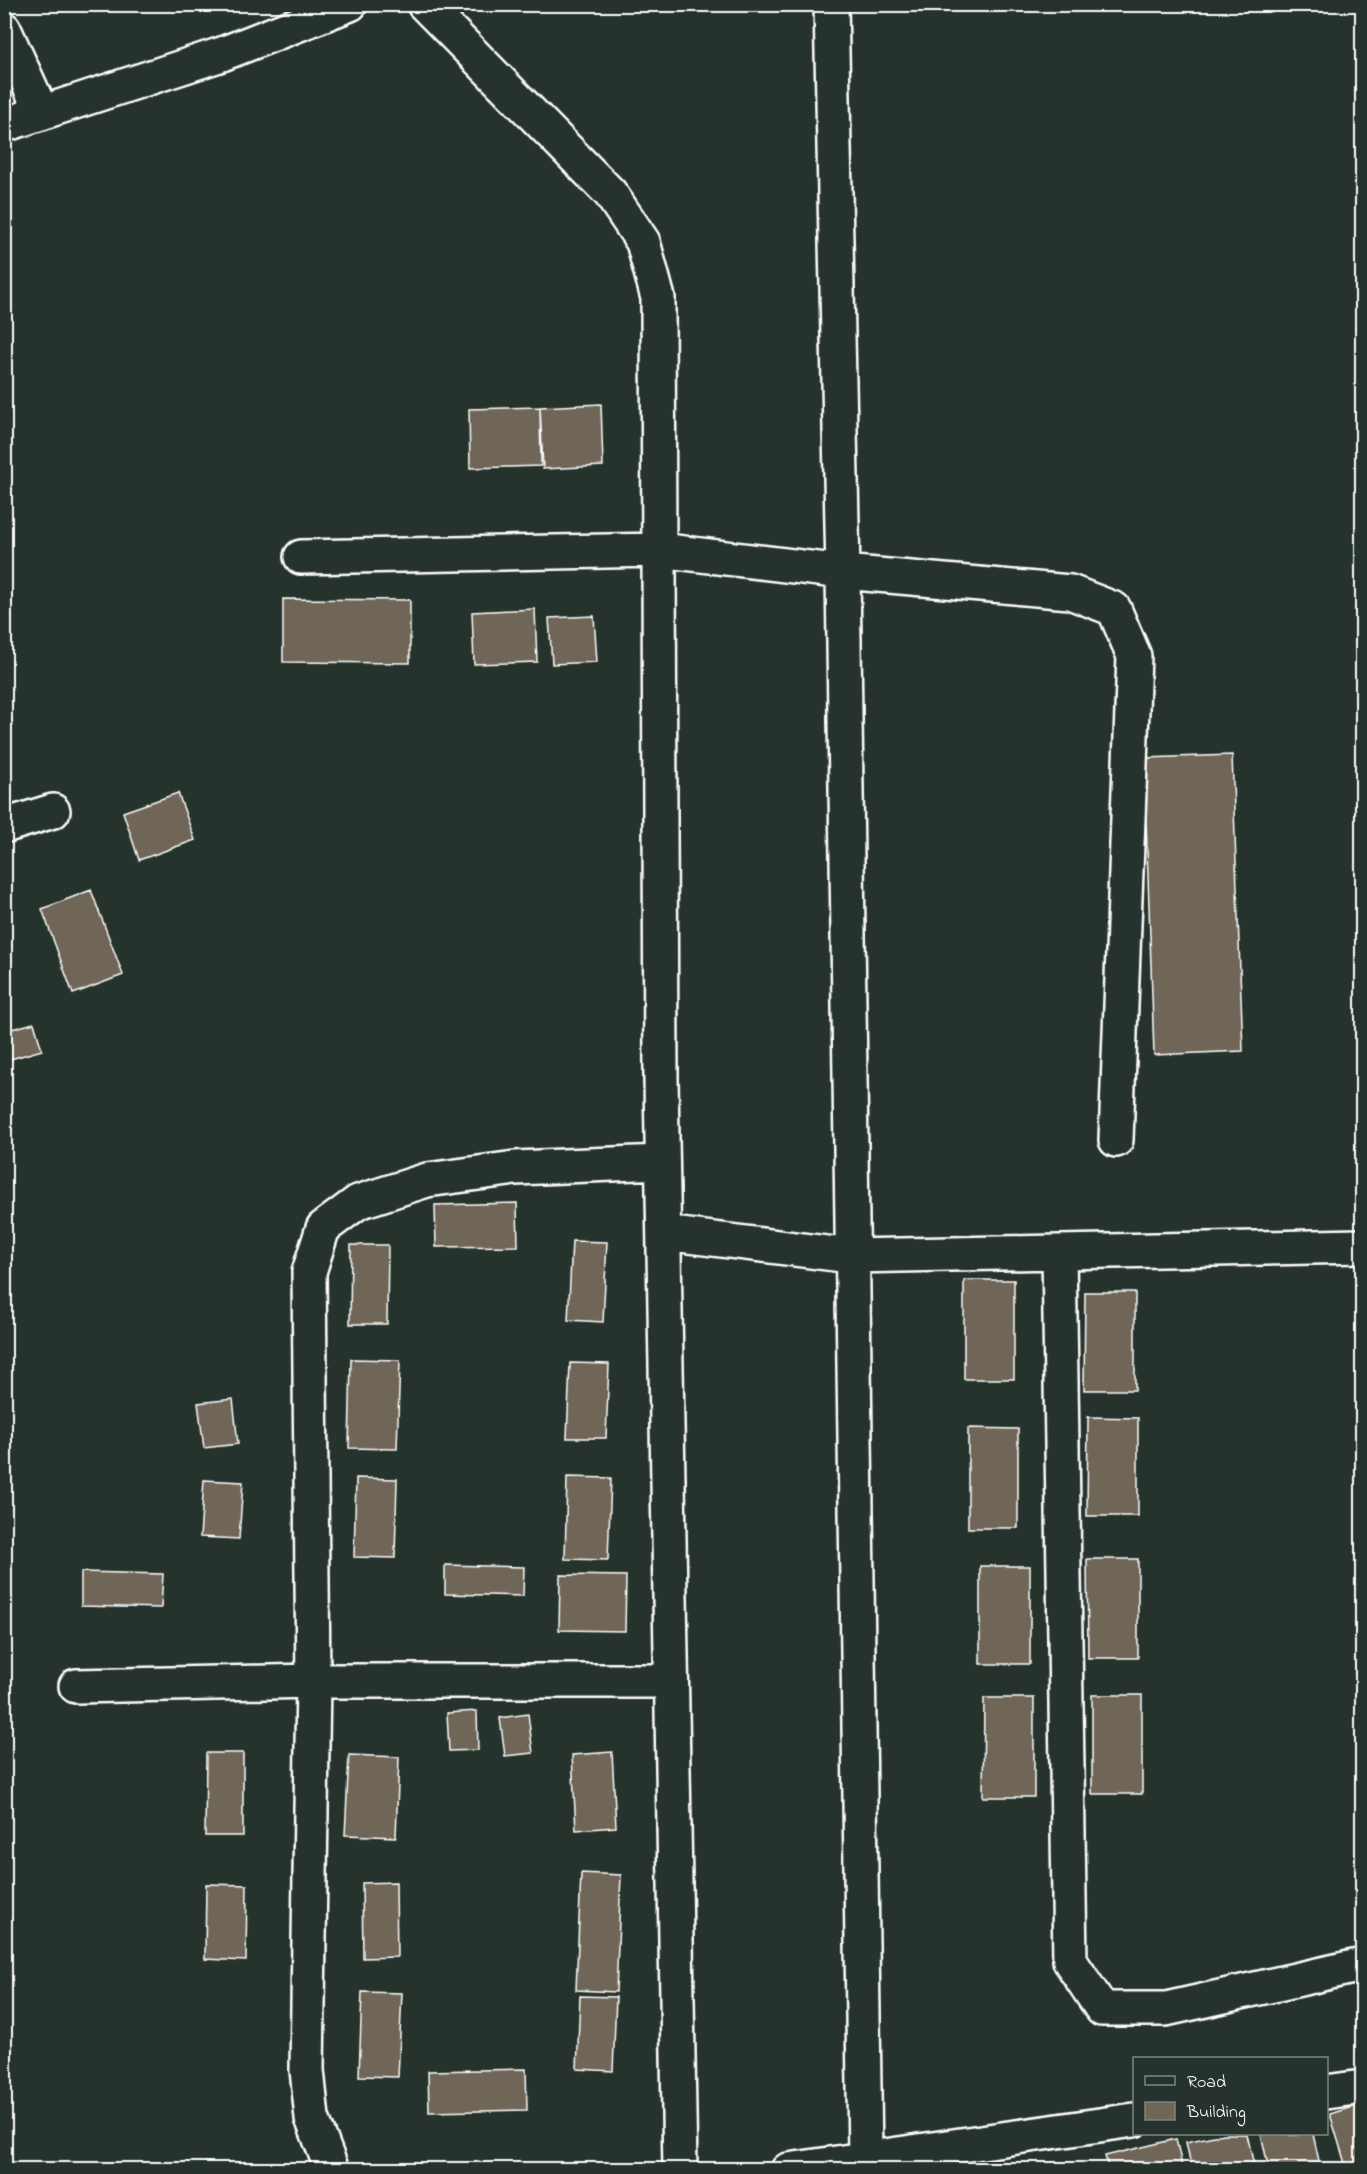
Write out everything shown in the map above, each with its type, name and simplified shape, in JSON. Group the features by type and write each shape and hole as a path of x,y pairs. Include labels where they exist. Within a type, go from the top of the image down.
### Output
{"street":[{"path":"4,125 222,54 350,4"},
{"path":"424,4 610,193 643,242 658,298 662,1162 680,2169"},
{"path":"831,4 843,572 865,2158"},
{"path":"4,29 42,113"},
{"path":"301,557 659,550 843,572 1070,592 1114,609 1134,656 1116,1140"},
{"path":"4,826 53,811"},
{"path":"332,2169 312,2118 307,2070 313,1681 309,1272 323,1228 358,1202 427,1180 515,1168 662,1162"},
{"path":"663,1233 851,1256 1362,1246"},
{"path":"1059,1252 1070,1961 1102,2008 1113,2009 1166,2009 1362,1965"},
{"path":"76,1686 313,1681 671,1681"},
{"path":"1328,2092 1362,2087"},
{"path":"788,2169 1133,2120"}],"building":[{"path":"601,404 603,466 543,469 540,407"},
{"path":"540,407 541,466 470,468 469,409"},
{"path":"283,599 410,600 410,663 283,662"},
{"path":"535,609 537,662 474,664 472,612"},
{"path":"594,616 597,662 552,664 549,618"},
{"path":"1232,755 1243,1051 1154,1055 1144,758"},
{"path":"178,793 195,840 139,860 123,812"},
{"path":"91,890 123,975 73,994 42,909"},
{"path":"34,1023 42,1050 7,1060 4,1050 4,1031"},
{"path":"517,1203 518,1246 436,1247 435,1205"},
{"path":"572,1241 607,1242 603,1322 568,1320"},
{"path":"351,1245 388,1245 387,1324 350,1324"},
{"path":"964,1280 1014,1280 1014,1379 964,1379"},
{"path":"1085,1292 1135,1292 1135,1390 1084,1390"},
{"path":"351,1359 400,1360 397,1449 349,1448"},
{"path":"570,1363 609,1364 606,1438 567,1438"},
{"path":"233,1399 238,1444 204,1448 198,1403"},
{"path":"1088,1417 1138,1418 1138,1516 1087,1516"},
{"path":"968,1428 1018,1429 1018,1528 968,1528"},
{"path":"567,1477 611,1478 608,1560 565,1559"},
{"path":"356,1478 397,1479 395,1558 354,1557"},
{"path":"204,1480 243,1482 239,1539 200,1537"},
{"path":"1087,1559 1138,1559 1138,1658 1088,1658"},
{"path":"445,1565 524,1567 523,1596 445,1594"},
{"path":"980,1566 1030,1566 1030,1664 980,1664"},
{"path":"81,1572 163,1574 161,1608 81,1606"},
{"path":"560,1575 626,1576 625,1631 559,1630"},
{"path":"1092,1695 1142,1695 1142,1794 1092,1794"},
{"path":"984,1698 1034,1698 1034,1797 983,1797"},
{"path":"477,1711 478,1750 449,1751 447,1713"},
{"path":"528,1714 533,1753 505,1756 500,1718"},
{"path":"612,1752 616,1827 576,1830 572,1755"},
{"path":"206,1753 243,1753 243,1836 205,1836"},
{"path":"349,1755 399,1757 396,1837 345,1835"},
{"path":"581,1873 621,1875 616,1992 576,1990"},
{"path":"396,1882 397,1957 363,1958 362,1883"},
{"path":"206,1884 247,1885 246,1961 205,1959"},
{"path":"362,1992 402,1993 398,2077 359,2076"},
{"path":"580,1996 616,1997 613,2071 577,2069"},
{"path":"526,2069 527,2110 429,2112 428,2071"},
{"path":"1362,2104 1362,2170 1347,2170 1330,2114"},
{"path":"1218,2135 1247,2135 1255,2170 1192,2170 1186,2142"},
{"path":"1261,2135 1313,2135 1321,2170 1269,2170"},
{"path":"1176,2139 1183,2170 1109,2170 1105,2156"}]}
